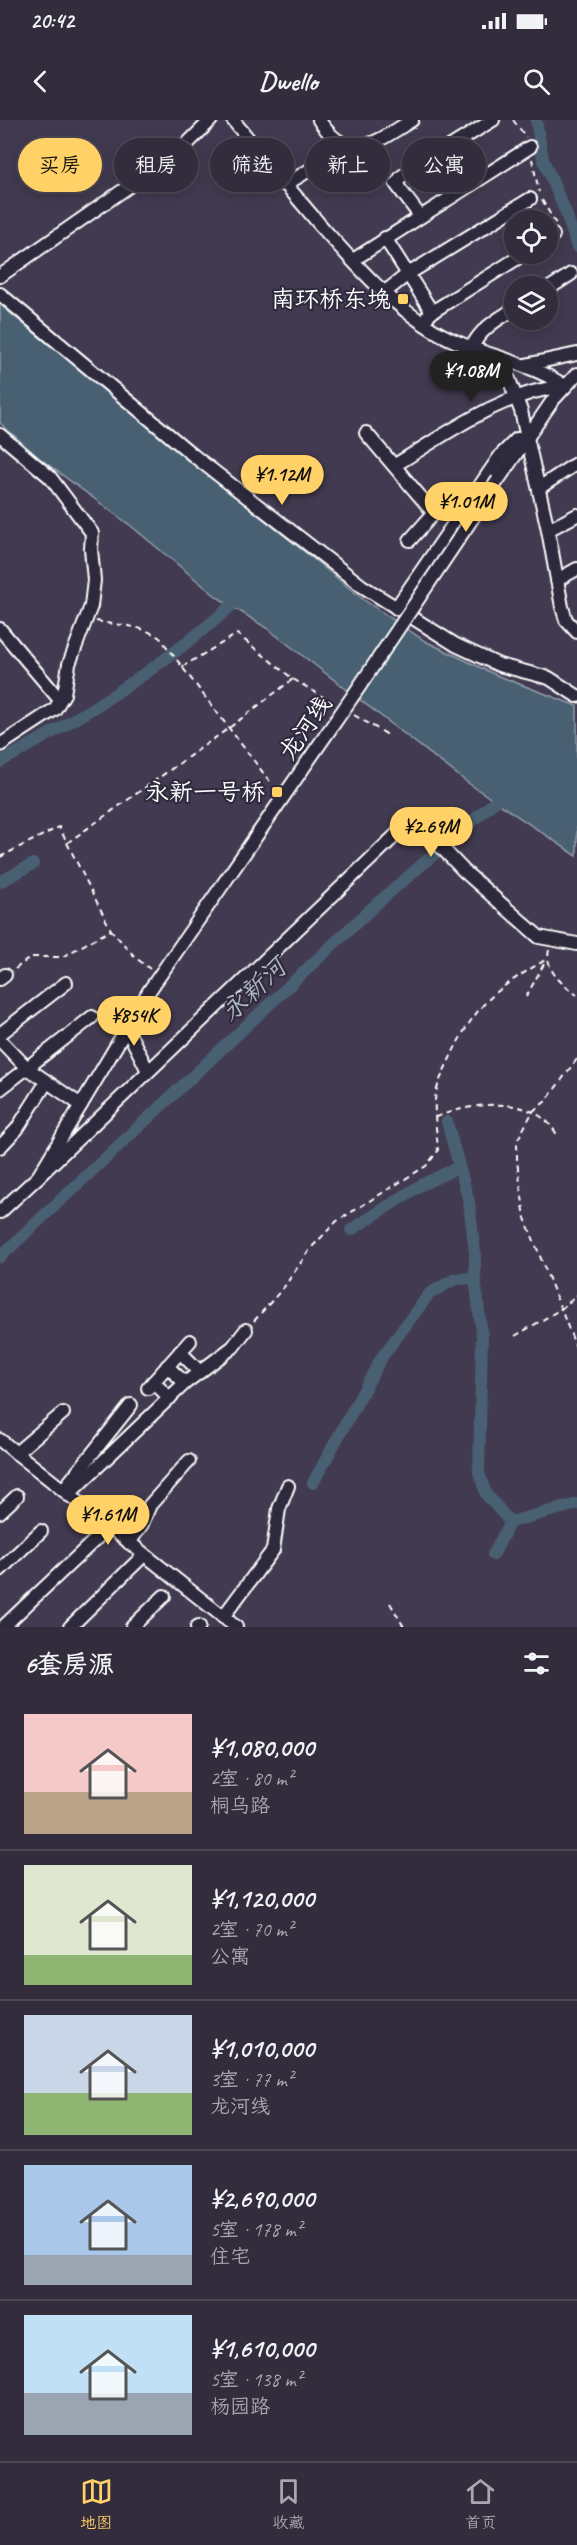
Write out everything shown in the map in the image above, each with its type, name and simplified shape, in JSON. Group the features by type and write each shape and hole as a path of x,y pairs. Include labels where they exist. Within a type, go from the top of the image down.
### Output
{"street":[{"path":"0,276 181,150 211,120"},
{"path":"234,120 248,138"},
{"path":"381,138 411,120"},
{"path":"420,216 396,183 402,176 493,120"},
{"path":"324,122 336,138"},
{"path":"352,260 530,147"},
{"path":"291,192 352,260 385,292 435,331 522,366 546,373 565,386"},
{"path":"385,292 408,274 530,199"},
{"path":"385,238 432,312"},
{"path":"423,322 432,312 508,264"},
{"path":"558,282 570,274"},
{"path":"0,294 221,477 332,564 396,608 456,645 499,665 549,678 577,696"},
{"path":"472,347 486,328 504,316"},
{"path":"486,352 509,379 516,397 526,440 530,446 566,620 577,632"},
{"path":"522,366 577,354"},
{"name":"龙河线","path":"0,1212 38,1177 158,976 357,690 498,480 565,386 577,374"},
{"path":"395,465 482,413 516,397 536,390 565,386"},
{"path":"366,433 434,513 410,540"},
{"path":"0,435 50,477 92,532 90,549 94,580 87,616 69,664 64,694 55,709 0,745"},
{"path":"396,608 501,456 517,440 526,440"},
{"path":"539,488 577,463"},
{"path":"548,530 577,515"},
{"path":"557,580 577,569"},
{"path":"0,629 60,700"},
{"path":"38,1177 398,833 410,827 425,830 458,865 540,937 577,944"},
{"path":"0,1034 66,983"},
{"path":"0,1089 92,1017"},
{"path":"127,1029 148,1071"},
{"path":"0,1040 27,1068 81,1105"},
{"path":"0,1147 17,1129 46,1083"},
{"path":"66,1493 138,1430 185,1383 233,1347 246,1330"},
{"path":"170,1398 151,1385 190,1341"},
{"path":"180,1352 200,1372"},
{"path":"167,1366 185,1383"},
{"path":"66,1493 127,1409 138,1430"},
{"path":"16,1453 63,1413"},
{"path":"0,1440 236,1627"},
{"path":"129,1543 142,1524 150,1505 189,1461"},
{"path":"223,1617 273,1550 279,1509 288,1486"},
{"path":"0,1512 17,1496"},
{"path":"0,1570 41,1531"},
{"path":"3,1627 97,1538"},
{"path":"70,1627 144,1555"},
{"path":"132,1627 164,1596"}],"path":[{"path":"513,120 527,139 541,198 548,210"},
{"path":"87,616 98,622 134,626 160,638 271,783"},
{"path":"182,667 237,634 293,679 340,707"},
{"path":"67,843 229,728 293,679"},
{"path":"350,712 388,735"},
{"path":"0,857 59,827 111,930 136,958 158,976"},
{"path":"2,977 32,957 62,957 111,930"},
{"path":"526,997 547,959 551,940"},
{"path":"547,959 552,972 577,994"},
{"path":"246,1330 284,1287 311,1248 338,1221 426,1166 438,1151 435,1099 444,1071 462,1032 477,1010 501,987 547,959"},
{"path":"577,1059 546,1101 533,1110 517,1141 517,1161 525,1218 577,1350"},
{"path":"436,1117 459,1108 506,1105 533,1110 551,1122 558,1137"},
{"path":"515,1336 561,1309 577,1295"},
{"path":"390,1603 404,1627"}],"water":[{"path":"0,305 364,600 425,641 496,675 577,706 577,856 468,783 268,629 217,597 131,526 38,457 0,423"}],"waterway":[{"path":"536,120 543,159 566,213 577,247"},
{"path":"0,762 64,726 127,686 187,643 243,595"},
{"name":"永新河","path":"0,1257 373,907 499,798 506,789"},
{"path":"0,882 33,864"},
{"path":"447,1122 469,1202 475,1253 475,1278 482,1336 479,1472 486,1494 510,1522"},
{"path":"351,1230 421,1185 459,1167"},
{"path":"313,1483 382,1357 429,1294 455,1279 475,1278"},
{"path":"493,1555 510,1522 577,1504"}],"place":[{"name":"南环桥东堍","path":"403,299"},
{"name":"永新一号桥","path":"277,792"}]}
